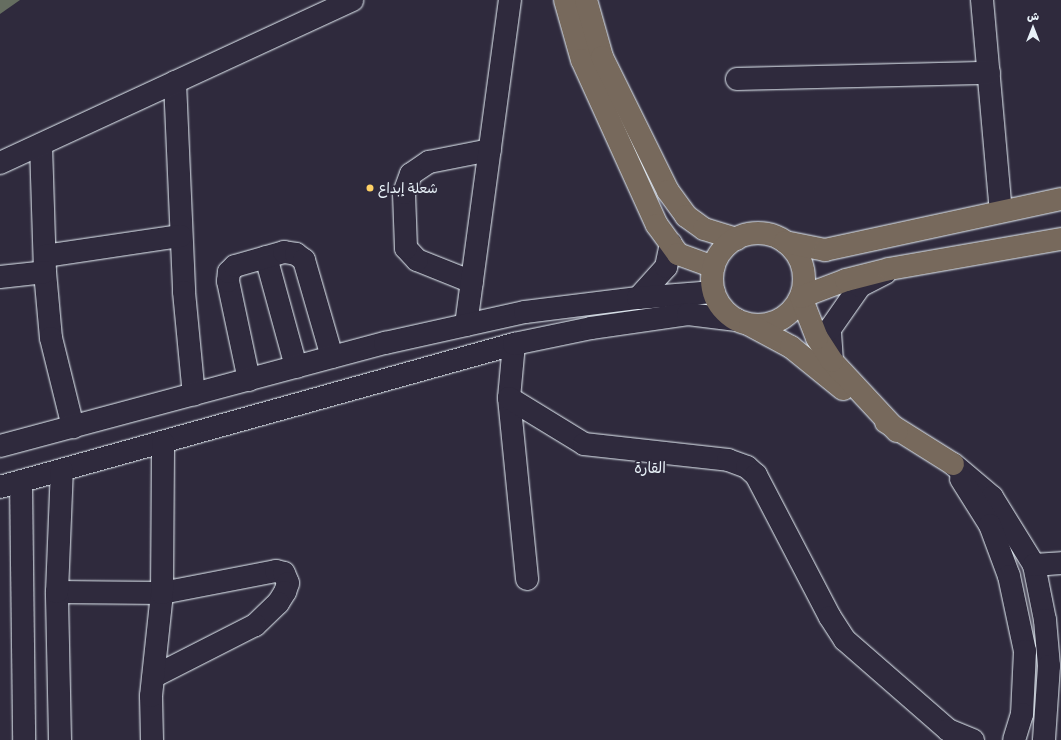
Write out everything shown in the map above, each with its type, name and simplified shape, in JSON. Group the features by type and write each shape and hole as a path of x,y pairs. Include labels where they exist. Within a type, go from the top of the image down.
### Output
{"main road":[{"path":"565,0 582,60 657,225 678,254 714,267"},
{"path":"586,0 602,57 668,191 686,216 704,228 737,239"},
{"path":"953,464 896,431 791,346 727,313 714,292 714,267 727,246 737,239 762,233 785,242 825,250 1061,199"},
{"path":"801,297 846,280 893,268 1061,239"},
{"path":"743,322 762,326 774,323 794,309 801,297 804,273 794,251 785,242"},
{"path":"801,297 817,338 832,361 896,431"}],"street":[{"path":"0,163 352,0"},
{"path":"466,325 510,0"},
{"path":"982,0 1001,211"},
{"path":"737,79 989,73"},
{"path":"175,82 186,328 194,394"},
{"path":"41,145 45,264 51,338 74,427"},
{"path":"472,282 417,260 406,248 404,193 411,174 429,162 490,150"},
{"path":"0,277 45,264 181,236"},
{"path":"638,298 666,266 671,244"},
{"path":"248,380 228,281 229,272 235,266 284,252 296,254 304,260 332,357"},
{"path":"266,257 296,367"},
{"path":"832,361 830,330 860,286 893,268"},
{"path":"0,446 332,357 525,312 638,298 714,292"},
{"path":"0,487 163,443 514,344 591,328 688,314 743,322"},
{"path":"514,344 508,398 527,579"},
{"path":"508,398 584,444 728,460 747,468 756,475 830,617 845,640 945,735 973,740"},
{"path":"152,740 153,677 162,593 163,443"},
{"path":"953,464 992,497 1034,566 1045,620 1049,666 1044,740"},
{"path":"953,464 990,525 1009,576 1025,651 1022,714 1014,740"},
{"path":"60,740 57,592 62,470"},
{"path":"21,481 24,740"},
{"path":"1034,566 1061,563"},
{"path":"57,592 162,593 276,571 284,573 288,583 278,603 255,626 153,677"}],"green space":[{"path":"0,0 20,0 0,14"}],"place":[{"name":"شعلة إبداع","path":"370,188"}],"district":[{"name":"القارة","path":"650,468"}]}
